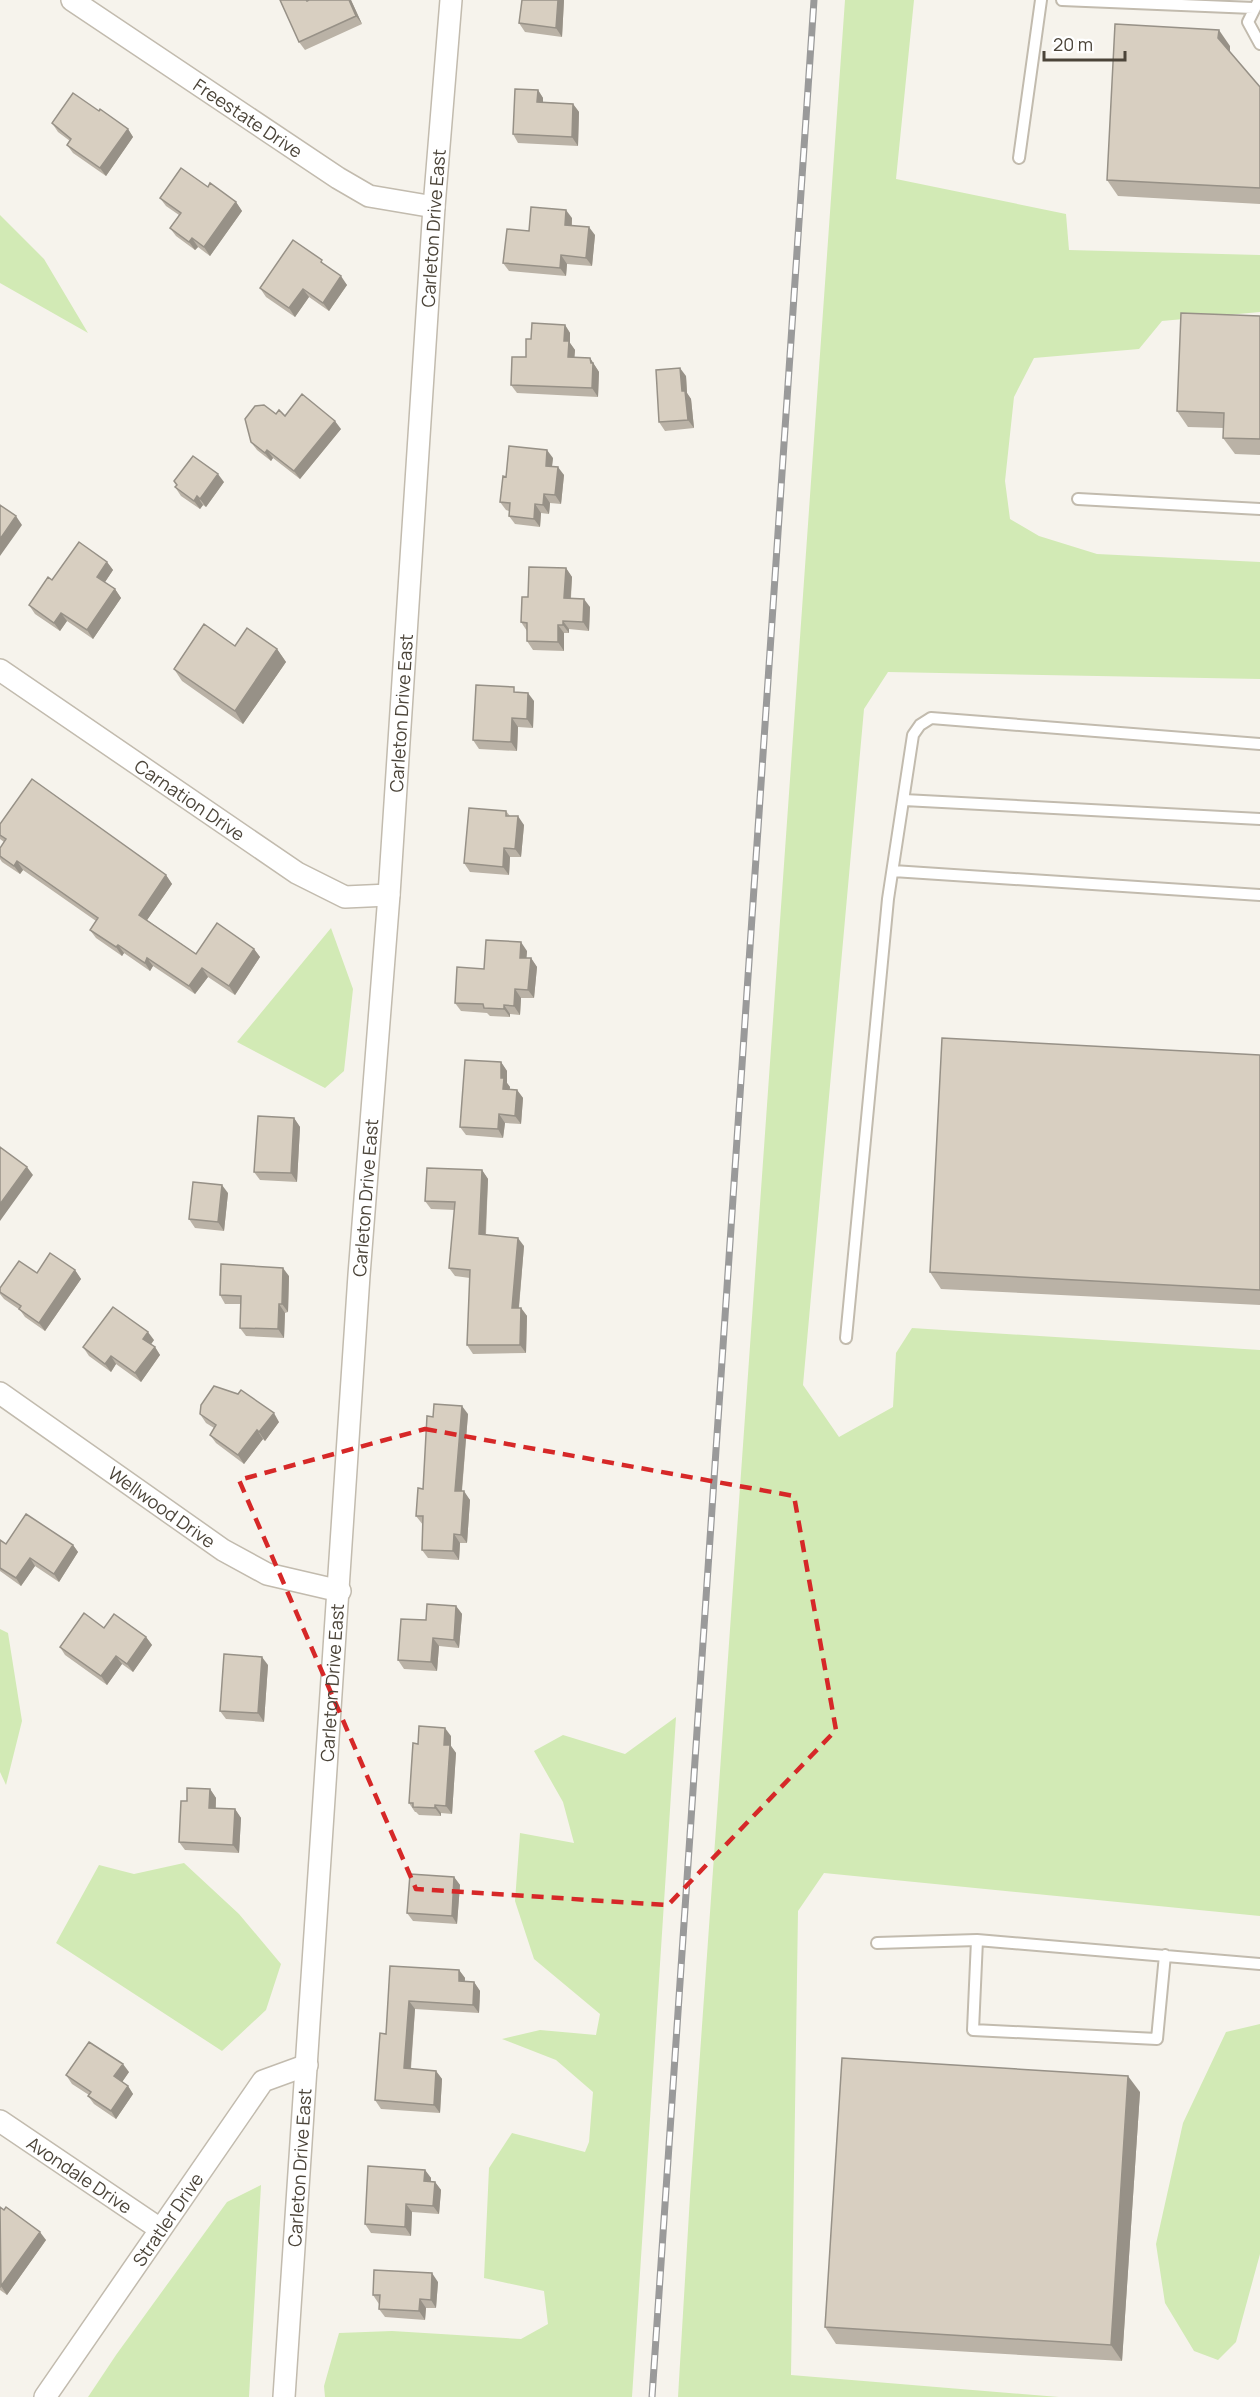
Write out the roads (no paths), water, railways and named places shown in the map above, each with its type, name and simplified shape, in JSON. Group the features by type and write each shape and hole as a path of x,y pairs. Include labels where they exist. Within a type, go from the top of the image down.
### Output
{"street":[{"name":"Freestate Drive","path":"72,0 338,178 369,196 434,207"},
{"name":"Carleton Drive East","path":"284,2397 340,1591 359,1275 389,895 434,207 451,0"},
{"name":"Carnation Drive","path":"0,670 297,873 345,897 389,895"},
{"name":"Wellwood Drive","path":"0,1393 222,1550 267,1574 340,1591"},
{"name":"Stratler Drive","path":"45,2397 263,2080 307,2064"},
{"name":"Avondale Drive","path":"0,2121 160,2229"}],"lane":[{"path":"1019,158 1041,0"},
{"path":"1062,0 1256,4 1248,22 1260,44"},
{"path":"1078,499 1260,509"},
{"path":"846,1338 892,871 913,735 920,724 931,718 1260,744"},
{"path":"904,800 1260,819"},
{"path":"892,871 1260,895"},
{"path":"977,1940 973,2030 1157,2039 1165,1955"},
{"path":"877,1942 977,1940 1260,1964"}],"railway":[{"path":"652,2397 814,0"}]}
